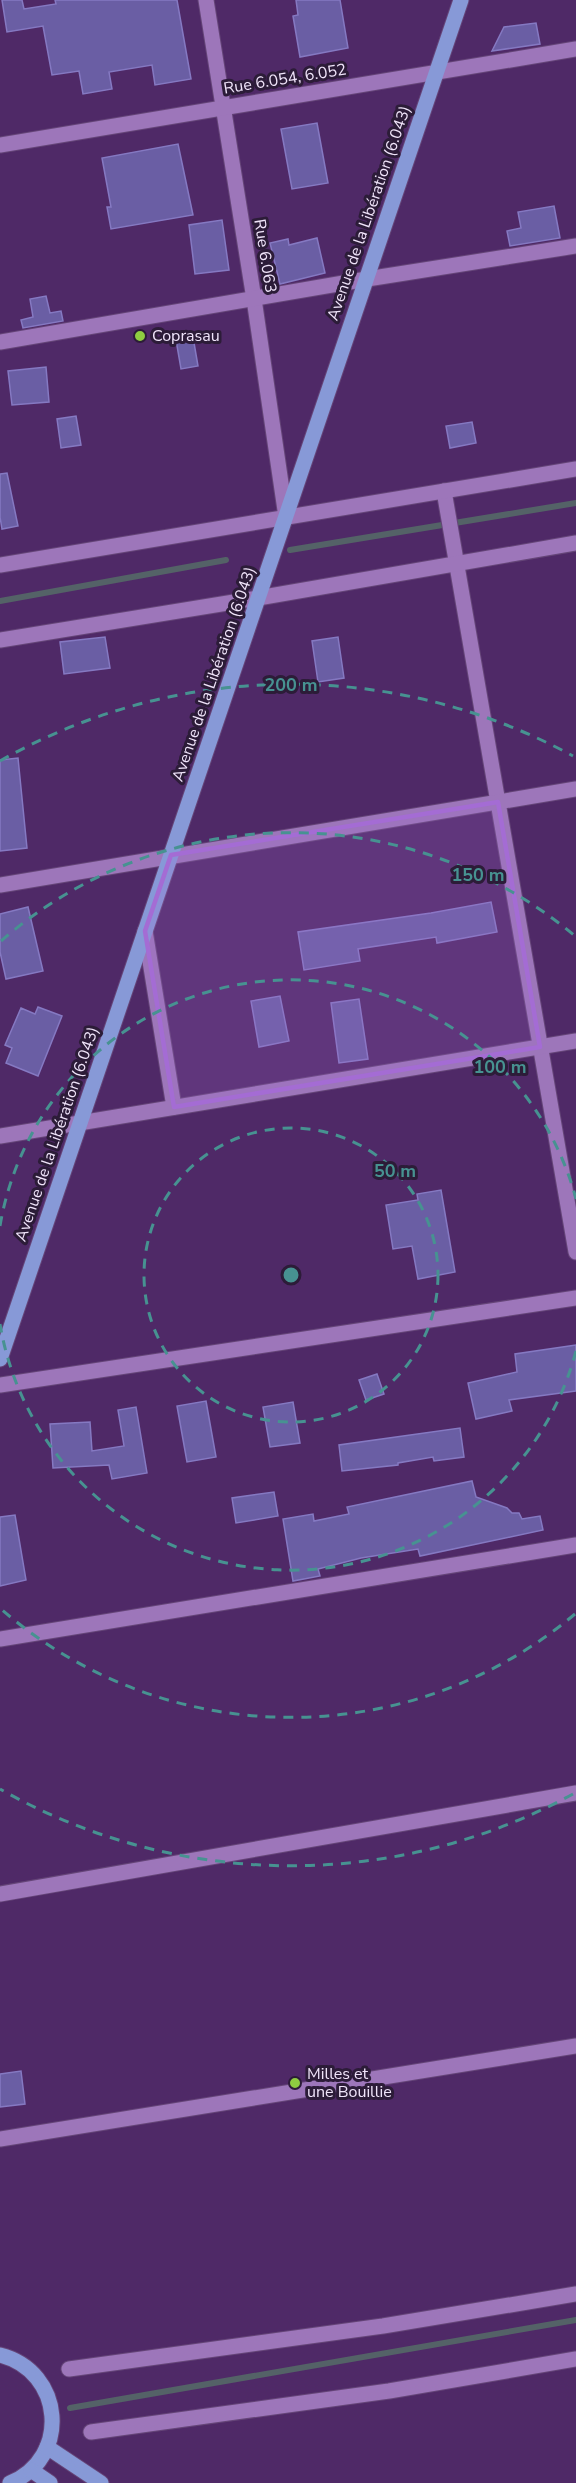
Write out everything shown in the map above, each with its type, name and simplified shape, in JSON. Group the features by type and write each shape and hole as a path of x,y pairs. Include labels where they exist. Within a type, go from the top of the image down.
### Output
{"main road":[{"name":"Avenue de la Libération (6.043)","path":"0,1359 461,0"},
{"path":"0,2355 26,2367 45,2390 53,2418 48,2447 31,2470 10,2483"},
{"path":"48,2447 101,2483"},
{"path":"31,2470 50,2483"}],"street":[{"name":"Rue 6.063","path":"206,0 254,299 286,518"},
{"name":"Rue 6.054, 6.052","path":"0,145 576,49"},
{"path":"0,342 367,279 576,246"},
{"path":"0,565 576,469"},
{"path":"444,491 576,1252"},
{"path":"0,640 576,543"},
{"path":"0,885 576,789"},
{"path":"145,931 174,1107"},
{"path":"0,1136 576,1041"},
{"path":"0,1385 576,1298"},
{"path":"0,1639 576,1545"},
{"path":"0,1894 576,1793"},
{"path":"0,2139 576,2046"},
{"path":"69,2369 383,2326 576,2294"},
{"path":"91,2432 389,2391 576,2359"}],"highlighted area":[{"path":"498,802 540,1047 174,1107 145,931 171,855"}],"building":[{"path":"2,0 22,0 24,9 56,4 55,0 177,0 191,79 155,85 152,65 109,72 112,89 83,94 79,71 52,75 43,26 7,32"},
{"path":"296,0 340,0 348,48 300,57 293,16 298,15"},
{"path":"536,23 540,44 492,51 504,27"},
{"path":"317,123 328,183 292,189 281,129"},
{"path":"178,144 193,215 111,229 107,207 111,207 102,158"},
{"path":"554,206 560,238 510,246 507,231 521,228 518,212"},
{"path":"222,220 229,270 195,274 189,225"},
{"path":"317,238 325,273 280,284 270,243 288,239 289,245"},
{"path":"46,296 50,313 61,311 63,321 23,328 21,320 33,317 30,299"},
{"path":"193,337 198,366 181,369 176,340"},
{"path":"46,367 49,402 12,405 8,371"},
{"path":"76,416 81,445 61,448 57,419"},
{"path":"472,422 476,443 450,448 446,426"},
{"path":"7,473 18,526 2,529 0,474"},
{"path":"105,637 110,668 64,674 60,642"},
{"path":"338,637 344,678 318,682 312,641"},
{"path":"18,758 27,848 0,851 0,760"},
{"path":"491,902 497,932 437,943 436,937 358,949 360,961 304,970 298,932"},
{"path":"28,907 43,971 6,979 0,952 0,914"},
{"path":"280,996 289,1041 259,1047 251,1001"},
{"path":"359,999 368,1059 339,1063 331,1003"},
{"path":"38,1007 62,1016 38,1076 6,1063 12,1048 5,1045 21,1008 35,1014"},
{"path":"441,1190 455,1272 418,1279 412,1246 393,1249 386,1205 418,1200 417,1194"},
{"path":"576,1345 576,1391 509,1400 512,1411 476,1419 468,1383 517,1372 515,1354"},
{"path":"377,1374 384,1394 366,1400 359,1380"},
{"path":"206,1401 216,1457 187,1462 177,1406"},
{"path":"293,1402 300,1443 270,1447 263,1407"},
{"path":"136,1407 147,1473 112,1479 109,1465 53,1468 50,1424 90,1422 92,1451 124,1446 118,1410"},
{"path":"460,1428 464,1457 434,1461 433,1457 398,1463 398,1465 342,1471 339,1445"},
{"path":"472,1481 476,1497 507,1508 512,1513 519,1513 522,1519 540,1516 543,1530 420,1556 418,1549 361,1558 318,1569 320,1576 293,1581 283,1519 313,1514 314,1521 349,1514 347,1507"},
{"path":"274,1492 278,1516 236,1523 232,1498"},
{"path":"15,1515 26,1580 0,1586 0,1517"},
{"path":"21,2071 25,2104 0,2107 0,2074"}],"waterway":[{"path":"290,550 576,503"},
{"path":"0,601 226,560"},
{"path":"70,2408 576,2320"}],"place":[{"name":"Coprasau","path":"140,336"},
{"name":"Milles et une Bouillie","path":"295,2083"}]}
